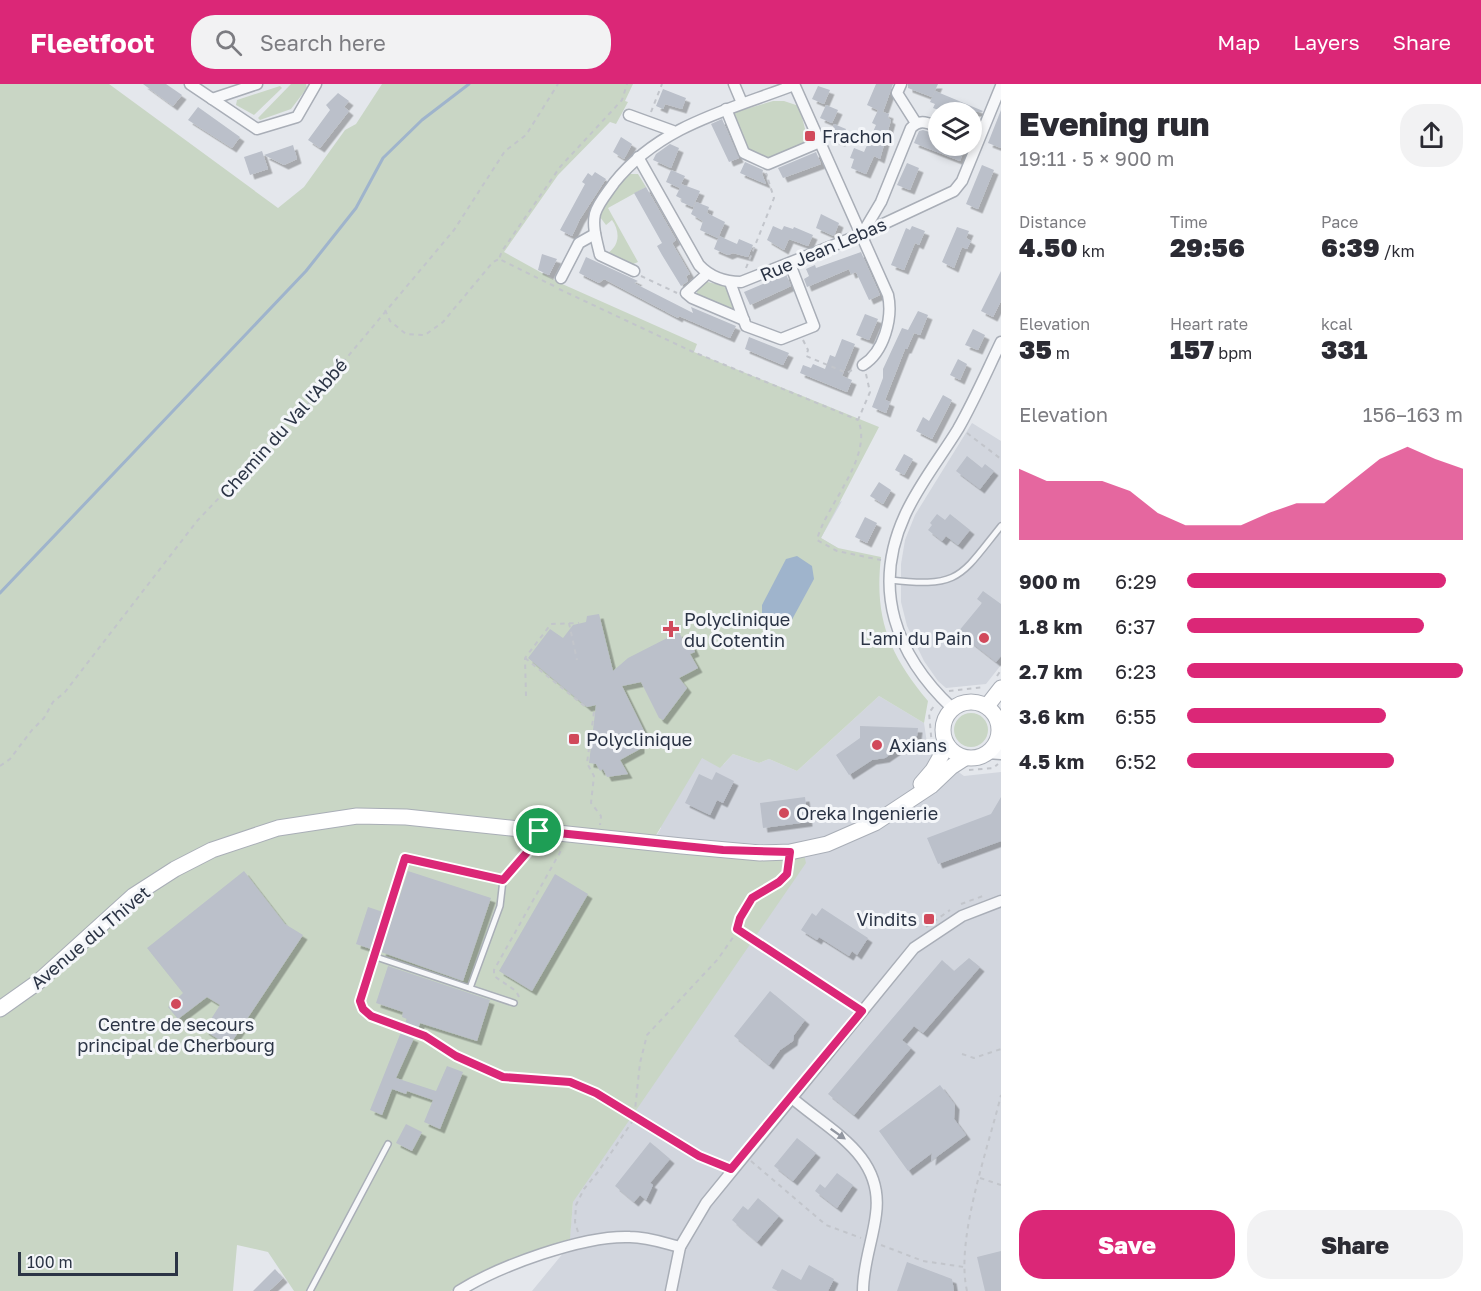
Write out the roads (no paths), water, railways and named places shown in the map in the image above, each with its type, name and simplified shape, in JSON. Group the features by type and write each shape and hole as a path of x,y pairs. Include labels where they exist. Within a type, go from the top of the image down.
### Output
{"main road":[{"path":"987,706 1001,688"},
{"path":"969,701 987,706 997,717 1000,733 994,753 976,758 965,758 955,753 947,746 943,725 952,708 969,701"},
{"name":"Avenue du Thivet","path":"912,796 947,746"},
{"name":"Avenue du Thivet","path":"0,1010 38,982 134,896 175,869 244,838 313,821 357,816 406,818 723,850 790,852 827,844 875,823 912,796 931,786 951,767 965,758"}],"street":[{"path":"190,84 257,129 297,117 316,84"},
{"path":"212,99 257,84"},
{"path":"734,84 742,103"},
{"path":"634,271 600,255 595,212 614,184 638,157 673,131 794,84 862,234 890,305 890,318 875,358 863,365"},
{"path":"901,84 897,93 916,123"},
{"name":"Rue Jean Lebas","path":"982,126 1001,86"},
{"path":"726,109 744,153 768,164 820,142"},
{"path":"629,115 673,131"},
{"path":"862,234 882,202 911,128 916,123 923,121 928,123"},
{"name":"Rue Jean Lebas","path":"735,282 790,264 862,234 954,191 962,181 970,156"},
{"path":"638,157 699,265 707,274 735,282 746,326 781,339 814,326 790,264"},
{"path":"561,278 579,243 596,234"},
{"path":"707,274 686,293 692,298 744,320"},
{"path":"952,708 923,677 906,653 892,611 890,580 892,563 896,537 906,513 959,427 1001,342"},
{"path":"671,1291 680,1247 706,1203 731,1169 914,948 962,916 1001,901"},
{"path":"792,1098 848,1141 864,1160 873,1179 877,1207 864,1263 863,1291"},
{"path":"459,1291 515,1263 579,1244 627,1236 680,1247"}],"lane":[{"path":"890,580 919,583 958,577 1001,526"},
{"path":"470,988 500,906 503,880 536,842 539,831"},
{"path":"503,880 405,858 360,1001 363,1009 371,1016 425,1036 456,1056 503,1077"},
{"path":"375,957 514,1003"},
{"path":"310,1291 388,1144"}],"water":[{"path":"797,556 812,566 814,579 788,627 776,629 762,619 762,605 786,559"}],"waterway":[{"path":"0,593 306,271 356,208 383,158 422,120 469,84"}],"place":[{"name":"Frachon","path":"810,136"},
{"name":"Polyclinique du Cotentin","path":"671,629"},
{"name":"L'ami du Pain","path":"984,638"},
{"name":"Polyclinique","path":"574,739"},
{"name":"Axians","path":"877,745"},
{"name":"Oreka Ingenierie","path":"784,813"},
{"name":"Vindits","path":"929,919"},
{"name":"Centre de secours principal de Cherbourg","path":"176,1004"}]}
